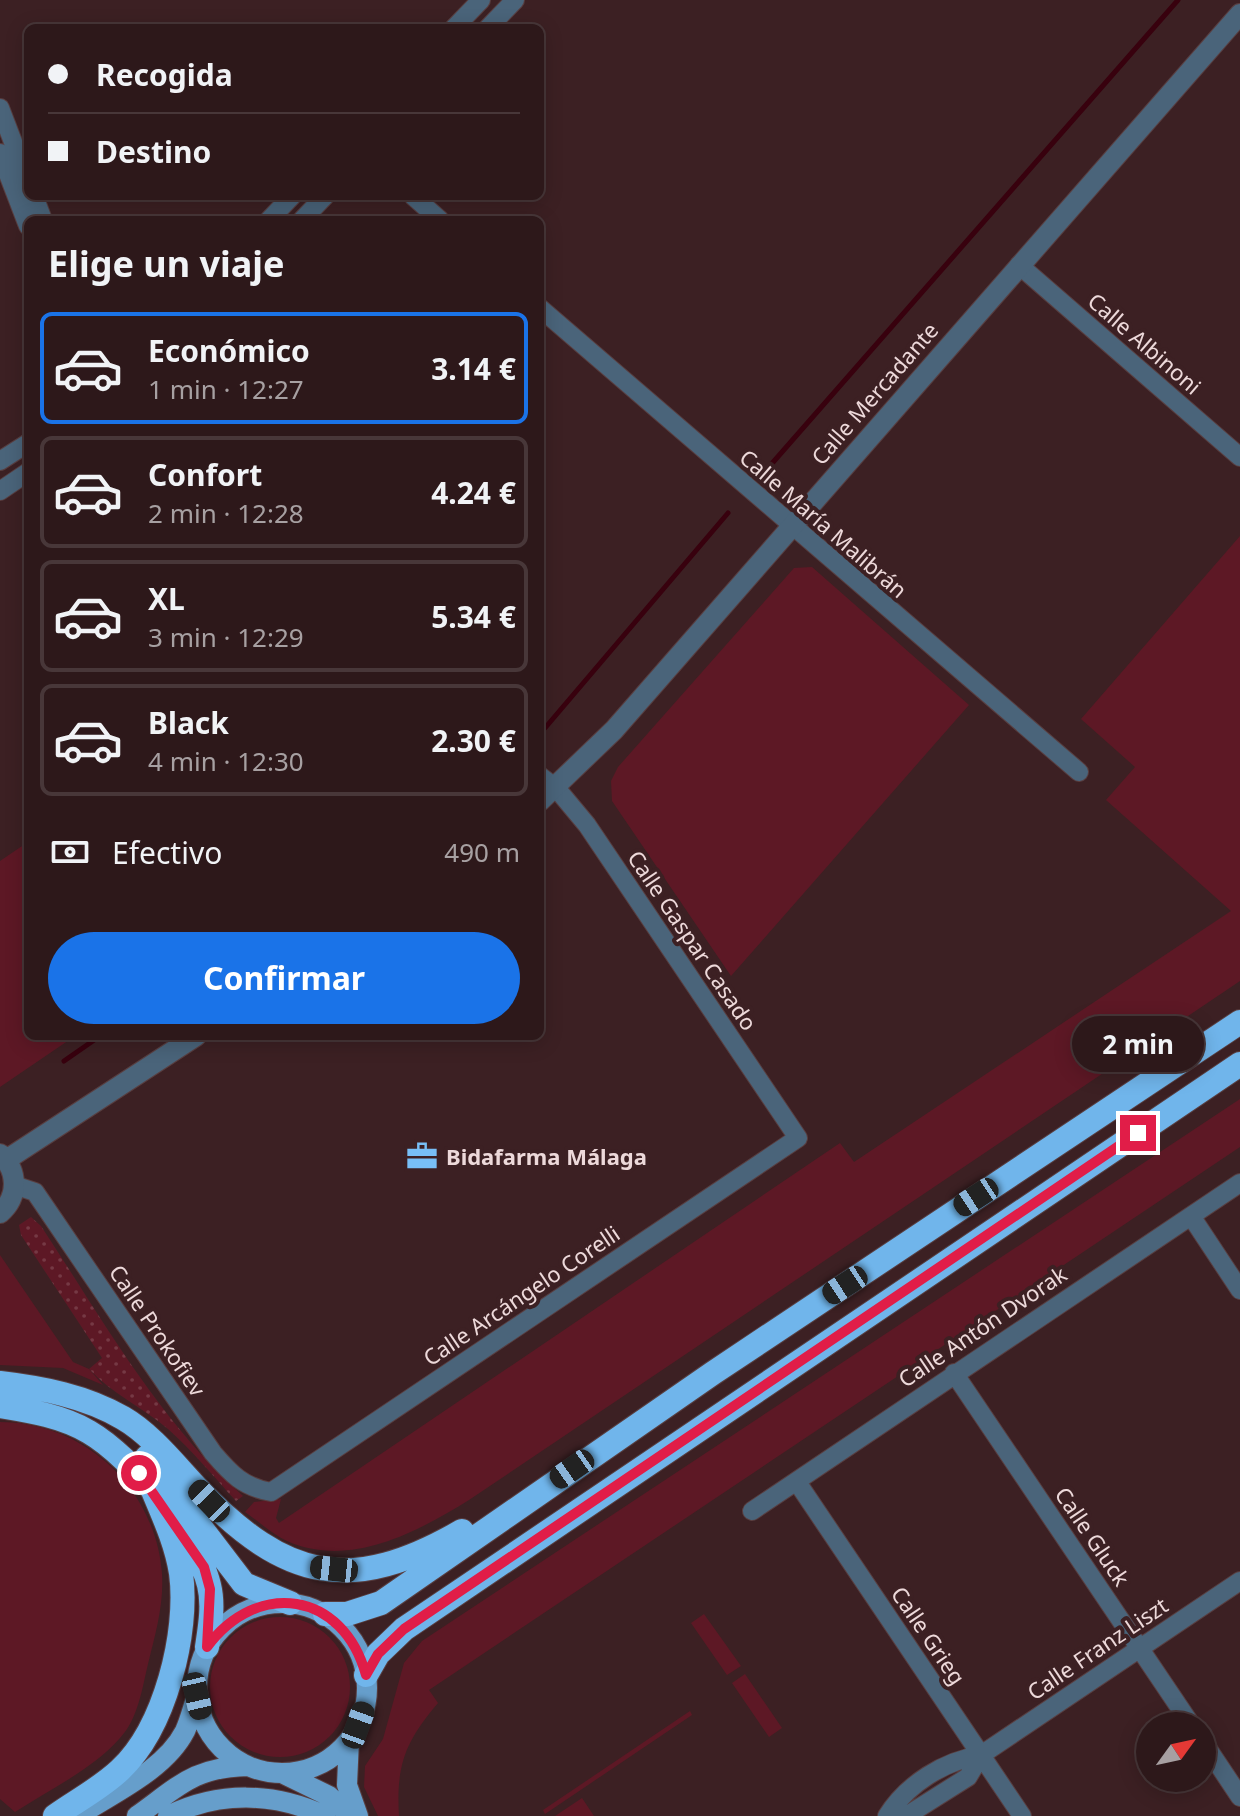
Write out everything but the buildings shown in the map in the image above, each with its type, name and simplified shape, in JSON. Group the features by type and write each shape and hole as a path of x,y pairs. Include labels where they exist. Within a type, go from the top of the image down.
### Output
{"highway":[{"path":"325,1614 347,1614 381,1603 572,1469 1240,1022"},
{"path":"366,1675 378,1654 404,1629 1240,1064"},
{"path":"0,1383 44,1388 124,1418 229,1522 272,1552 311,1567 356,1572 406,1562 572,1469"},
{"path":"82,1400 135,1443 244,1584 290,1603"},
{"path":"0,1406 43,1413 88,1431 126,1459 151,1486 204,1567 210,1589 207,1647"},
{"path":"55,1816 120,1771 148,1737 163,1704 182,1619 181,1574 173,1537 151,1486"}],"main road":[{"path":"248,1766 213,1737 202,1718 197,1696 198,1671 207,1647 222,1627 242,1612 265,1604 290,1603 325,1614 352,1640 366,1675 364,1709 349,1740 347,1785 358,1816"},
{"path":"78,1816 144,1774 171,1751 185,1732 197,1696"},
{"path":"280,1773 319,1764 349,1740"},
{"path":"137,1816 193,1776 216,1766 248,1766 280,1773 329,1796 350,1816"},
{"path":"168,1816 215,1798 252,1797 296,1804 325,1816"}],"street":[{"path":"458,24 481,0"},
{"path":"492,24 515,0"},
{"name":"Calle Mercadante","path":"546,789 614,730 1240,14"},
{"path":"0,108 24,171"},
{"path":"0,153 24,216"},
{"path":"273,216 288,200"},
{"path":"306,216 321,200"},
{"path":"418,200 436,216"},
{"name":"Calle Albinoni","path":"1019,265 1240,457"},
{"name":"Calle María Malibrán","path":"544,311 1079,772"},
{"path":"0,461 24,446"},
{"path":"0,491 24,475"},
{"name":"Calle Gaspar Casado","path":"546,789 587,825 798,1138"},
{"path":"0,1213 12,1198 14,1185 3,1157 190,1040"},
{"name":"Calle Arcángelo Corelli","path":"271,1492 798,1138"},
{"name":"Calle Antón Dvorak","path":"752,1511 1240,1183"},
{"name":"Calle Prokofiev","path":"14,1185 35,1192 213,1453 235,1478 250,1488 271,1492"},
{"path":"1191,1216 1240,1290"},
{"name":"Calle Gluck","path":"954,1373 1183,1712"},
{"name":"Calle Grieg","path":"797,1482 1022,1816"},
{"name":"Calle Franz Liszt","path":"887,1816 899,1797 955,1759 981,1755 1240,1581"},
{"name":"Calle Franz Liszt","path":"906,1816 968,1777 981,1755"},
{"path":"1216,1761 1240,1797"}],"shaded area":[{"path":"1240,536 1240,981 469,1500 427,1524 382,1543 335,1551 311,1549 287,1541 245,1512 254,1502 281,1499 276,1518 279,1523 840,1143 854,1162 1231,911 1106,800 1135,767 1081,719"},
{"path":"812,567 969,705 731,976 612,801 611,781 618,767 794,568"},
{"path":"24,845 24,1040 69,1040 0,1087 0,861"},
{"path":"1240,1099 1240,1147 429,1690 438,1703 410,1742 405,1755 399,1782 399,1816 378,1816 364,1787 365,1766 383,1739 404,1663 422,1641"},
{"path":"31,1217 41,1226 158,1402 212,1466 243,1496 236,1501 168,1429 89,1369 102,1358 21,1235 19,1225"},
{"path":"0,1255 73,1362 89,1369 103,1385 63,1368 0,1365"},
{"path":"0,1422 31,1425 60,1434 87,1448 111,1466 131,1489 146,1514 157,1543 162,1574 162,1597 156,1631 131,1722 109,1749 84,1769 15,1812 0,1799"},
{"path":"704,1614 741,1666 727,1675 691,1623"},
{"path":"280,1617 307,1622 330,1637 345,1660 350,1687 345,1714 330,1737 307,1752 280,1757 253,1752 230,1737 215,1714 210,1687 215,1660 230,1637 253,1622"},
{"path":"745,1674 782,1728 769,1737 732,1683"},
{"path":"690,1711 692,1715 545,1814 543,1810"},
{"path":"582,1798 594,1816 555,1816"}],"waterway":[{"path":"768,468 1178,0"},
{"path":"545,728 728,513"},
{"path":"64,1061 94,1040"}],"place":[{"name":"Bidafarma Málaga","path":"422,1156"}],"route":[{"path":"139,1473 151,1486 204,1567 210,1589 211,1618 207,1647 222,1627 242,1612 265,1604 290,1603 325,1614 340,1626 361,1656 366,1675 378,1654 404,1629 1138,1133"}]}
